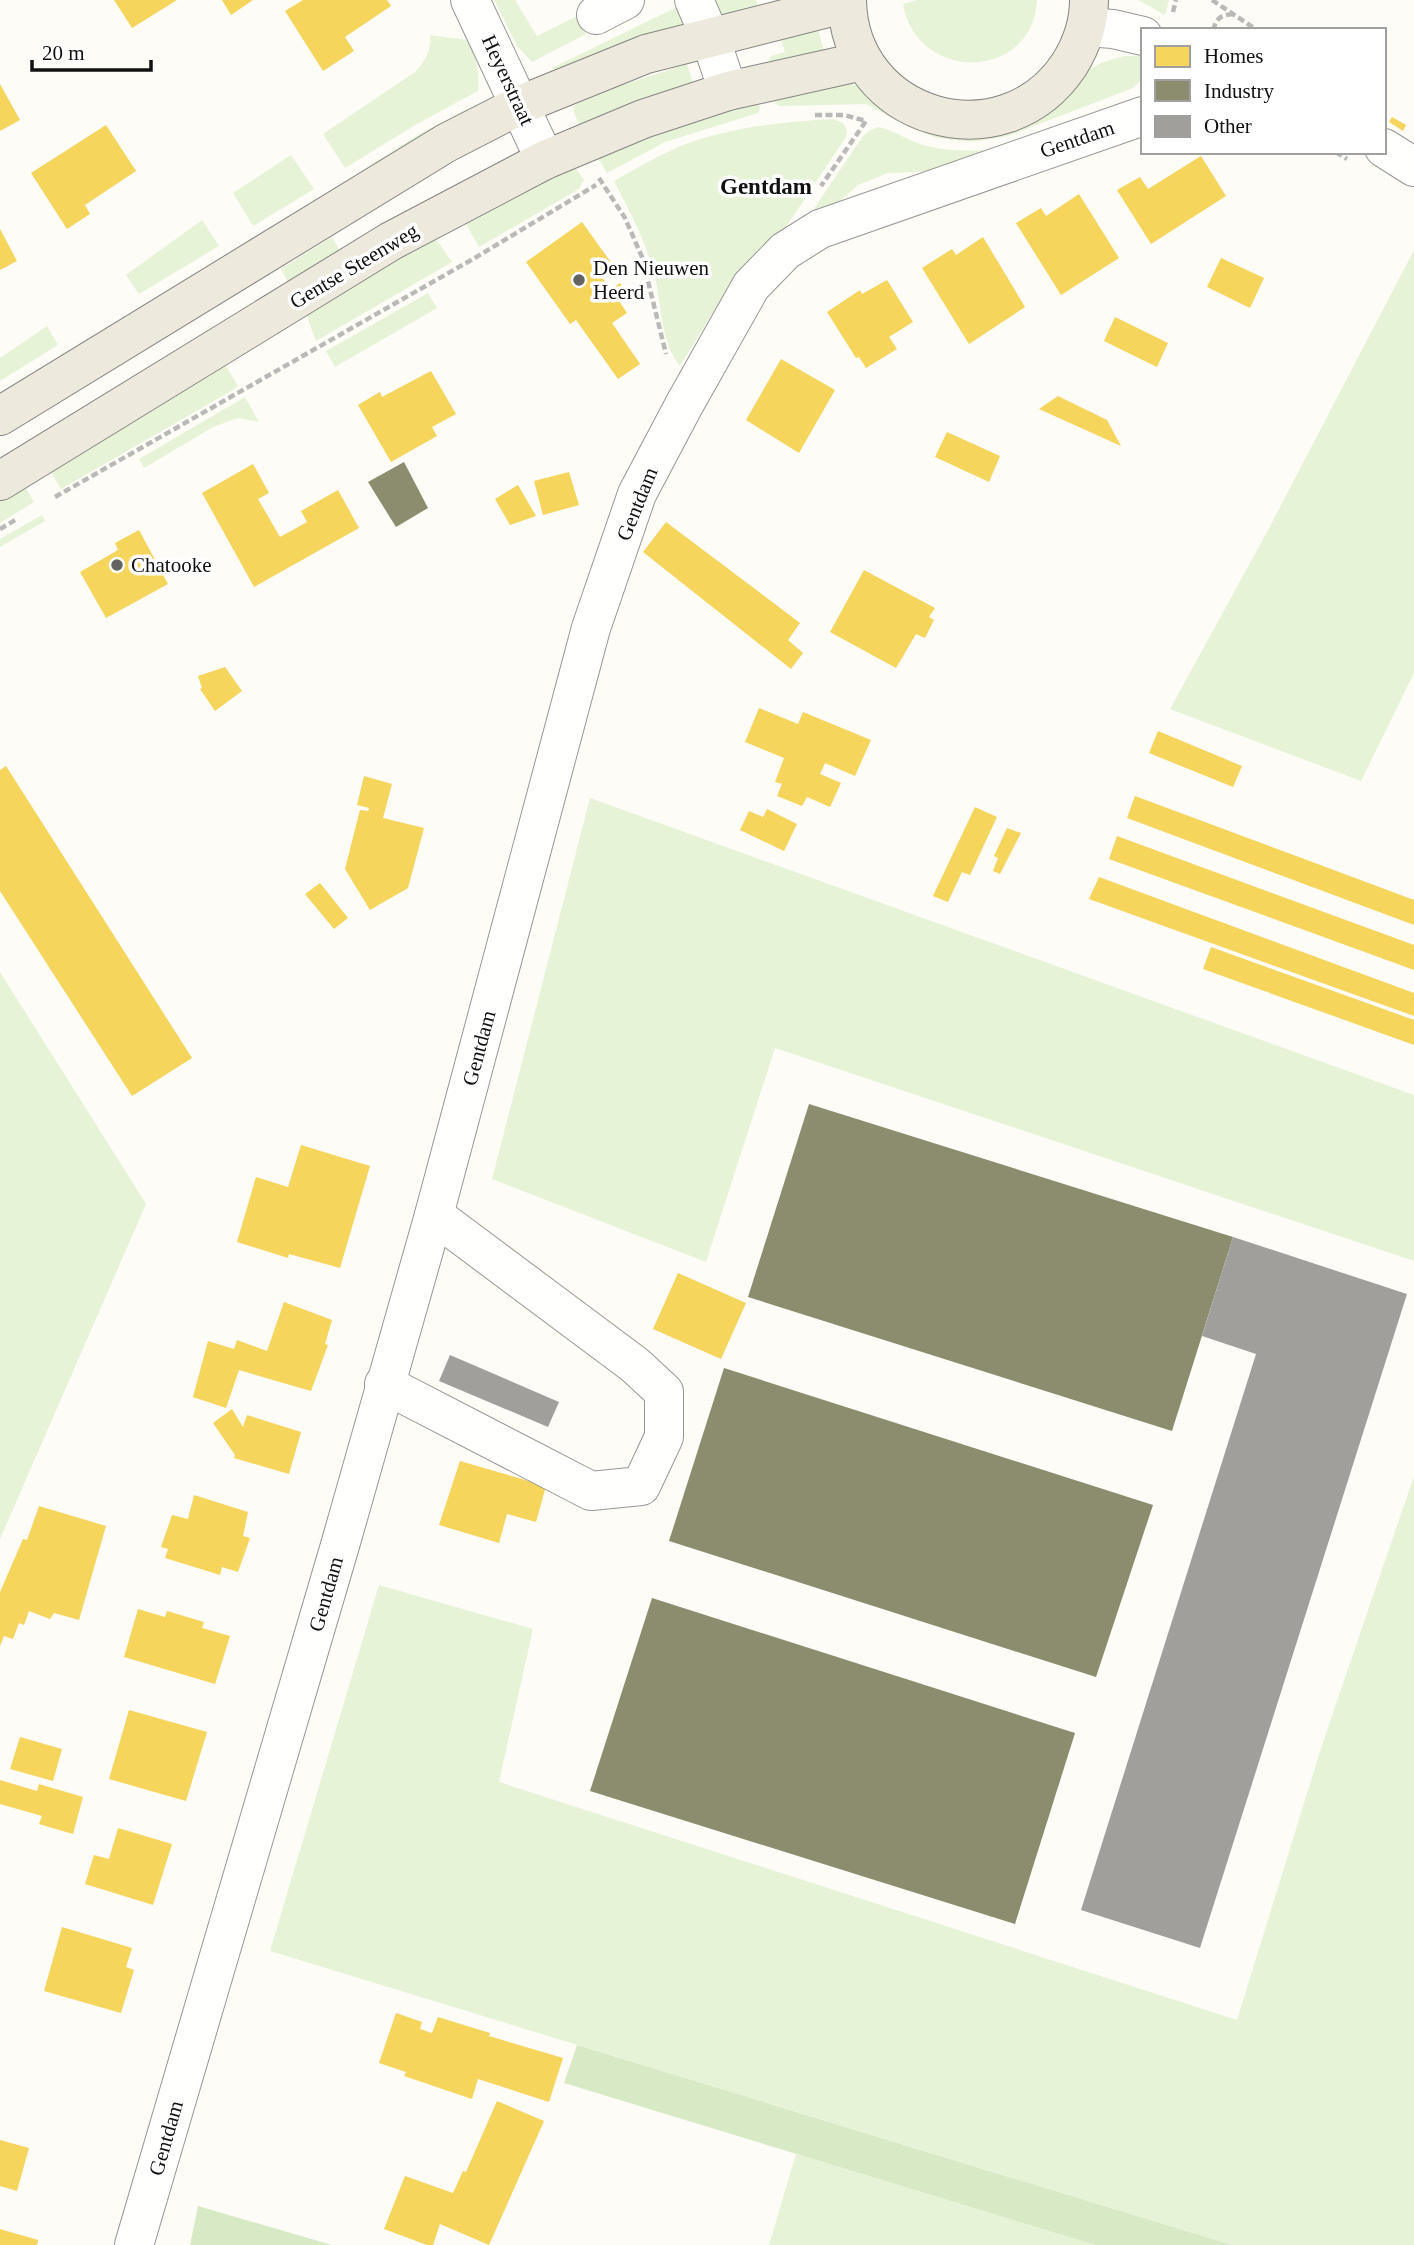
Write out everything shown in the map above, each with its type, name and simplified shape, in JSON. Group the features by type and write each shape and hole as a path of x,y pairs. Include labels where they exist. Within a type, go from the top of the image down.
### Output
{"main road":[{"path":"0,416 446,144 520,105 646,54 850,1 852,33 863,61 881,84 903,102 930,114 958,120 986,119 1014,111 1039,98 1066,70 1076,54 1087,14"},
{"name":"Gentse Steenweg","path":"0,481 391,241 562,153 643,119 728,91 863,61"}],"street":[{"name":"Heyerstraat","path":"470,0 520,105 562,153"},
{"path":"694,0 728,91"},
{"path":"1087,14 1113,29 1141,36"},
{"name":"Gentdam","path":"134,2245 341,1542 434,1214 591,628 637,494 751,286 785,251 820,229 1141,117"},
{"path":"1386,149 1414,167"},
{"path":"384,1384 591,1491 641,1486 664,1437 664,1392 635,1365 434,1214"}],"path":[{"path":"1212,0 1254,28"},
{"path":"1214,28 1222,15 1234,14"},
{"path":"811,115 844,115 866,121 819,189"},
{"path":"562,153 601,182 625,218 642,257 668,362 684,405"},
{"path":"53,498 473,259 610,176"},
{"path":"0,529 21,517"}],"green space":[{"path":"494,0 515,0 537,36 577,16 586,34 532,62 517,46"},
{"path":"706,0 756,0 759,9 725,18 714,12"},
{"path":"917,0 1037,0 1031,27 1016,46 997,58 974,62 950,59 929,49 913,30 903,4"},
{"path":"1138,0 1169,0 1165,15"},
{"path":"679,6 683,16 682,25 675,31 555,71 552,68"},
{"path":"818,29 824,52 766,67 771,56 785,52 781,39"},
{"path":"430,35 468,40 477,65 478,91 345,168 323,134 415,72 427,55"},
{"path":"1124,56 1141,56 1141,80 1133,88 1008,136 972,142 937,138 913,129 866,104 779,106 773,100 847,83 862,87 918,122 1083,73 1103,62"},
{"path":"687,64 693,83 580,127 573,110 575,105 616,87"},
{"path":"757,98 760,108 758,113 665,142 607,173 595,152"},
{"path":"469,108 457,121 362,175 361,171 421,133"},
{"path":"833,119 843,123 847,130 846,137 780,236 747,264 680,366 665,335 655,277 647,252 614,181 672,150 710,136 772,124"},
{"path":"879,127 920,144 939,148 996,150 941,171 888,173 858,185 832,208 809,216 863,136"},
{"path":"291,155 314,189 253,226 233,193"},
{"path":"572,163 584,180 579,189 479,247 462,217"},
{"path":"202,220 219,246 139,294 126,275"},
{"path":"332,237 344,258 292,290 281,269"},
{"path":"433,239 452,262 316,341 307,317 311,310 425,241"},
{"path":"1414,250 1414,673 1361,781 1170,709 1267,532"},
{"path":"428,293 437,308 335,367 326,351"},
{"path":"47,326 58,345 0,381 0,358"},
{"path":"224,363 238,386 233,390 61,489 50,470"},
{"path":"245,397 259,422 238,418 213,427 144,468 139,459"},
{"path":"24,485 34,502 0,523 0,500"},
{"path":"42,515 45,521 0,547 0,539"},
{"path":"590,798 1414,1095 1414,1261 775,1048 706,1262 492,1179"},
{"path":"0,972 146,1204 0,1539"},
{"path":"1414,1476 1414,2245 1232,2245 270,1951 379,1585 533,1629 499,1782 1237,2020 1323,1742"},
{"path":"577,2045 1232,2245 1095,2245 564,2083"},
{"path":"796,2154 1095,2245 769,2245"},
{"path":"198,2206 332,2245 190,2245"}],"building: Homes":[{"path":"114,0 177,0 132,28"},
{"path":"222,0 253,0 231,15"},
{"path":"303,0 387,0 391,6 345,37 354,51 323,71 285,11"},
{"path":"0,84 20,120 0,131"},
{"path":"1392,117 1406,125 1403,131 1389,122"},
{"path":"106,125 136,171 85,205 90,214 67,229 31,173"},
{"path":"1201,156 1226,196 1151,244 1117,190 1140,177 1148,189"},
{"path":"1079,194 1119,258 1061,295 1016,223 1041,208 1046,216"},
{"path":"582,222 615,268 602,277 611,289 620,283 628,294 619,301 627,313 612,323 640,364 618,379 576,320 570,324 526,262"},
{"path":"0,229 17,261 0,270"},
{"path":"983,237 1025,307 969,344 922,268 952,249 956,255"},
{"path":"1221,258 1264,278 1250,308 1207,287"},
{"path":"887,280 913,322 889,337 897,349 866,368 859,357 856,358 827,312 860,290 862,294"},
{"path":"1115,317 1168,343 1157,367 1104,341"},
{"path":"781,359 835,390 799,453 746,420"},
{"path":"431,371 456,414 432,427 437,436 391,462 358,405 380,392 382,397"},
{"path":"1058,396 1107,420 1121,446 1039,409"},
{"path":"947,432 1000,456 989,482 935,457"},
{"path":"253,464 269,493 258,499 280,537 307,522 301,511 338,490 359,528 254,587 202,493"},
{"path":"569,472 579,505 543,515 534,481"},
{"path":"518,485 536,516 510,525 495,499"},
{"path":"666,522 800,623 788,640 803,653 791,669 643,552"},
{"path":"139,530 168,584 106,618 80,572 118,550 115,543"},
{"path":"864,570 935,608 929,617 934,620 925,638 916,634 896,668 830,632"},
{"path":"225,667 242,691 215,711 200,689 202,688 198,676"},
{"path":"759,708 798,724 803,712 871,740 855,776 825,763 820,774 841,783 830,807 807,797 802,806 777,796 782,784 775,782 784,758 745,742"},
{"path":"1158,731 1242,766 1233,787 1149,753"},
{"path":"6,766 192,1058 132,1096 0,891 0,770"},
{"path":"364,776 392,784 383,818 424,828 408,888 370,910 345,869 360,810 368,811 369,808 357,805"},
{"path":"1135,796 1414,900 1414,925 1127,818"},
{"path":"975,807 997,817 970,875 962,872 948,902 933,896"},
{"path":"767,809 797,824 784,851 740,830 749,811 763,817"},
{"path":"1007,828 1021,833 1000,874 993,871 998,858 994,856"},
{"path":"1117,836 1414,945 1414,970 1109,859"},
{"path":"1099,877 1414,993 1414,1016 1089,899"},
{"path":"320,883 348,918 334,929 305,894"},
{"path":"1211,947 1414,1020 1414,1045 1203,969"},
{"path":"301,1145 370,1166 340,1268 289,1254 288,1258 237,1242 256,1177 288,1187"},
{"path":"678,1273 746,1303 721,1359 653,1329"},
{"path":"284,1302 332,1320 325,1344 328,1345 311,1391 239,1370 226,1408 193,1397 208,1341 234,1349 237,1340 267,1351"},
{"path":"232,1409 243,1427 247,1415 301,1432 289,1474 234,1458 235,1455 213,1423"},
{"path":"460,1461 546,1486 536,1522 507,1514 499,1543 439,1525"},
{"path":"194,1495 248,1512 243,1536 250,1538 238,1572 222,1567 220,1575 165,1558 168,1549 161,1547 172,1515 188,1519"},
{"path":"39,1506 106,1526 79,1620 54,1613 50,1619 29,1611 24,1625 19,1623 13,1639 4,1636 0,1646 0,1592 23,1539 27,1540"},
{"path":"138,1609 165,1617 167,1611 204,1622 202,1628 230,1636 215,1684 124,1657"},
{"path":"129,1710 207,1732 186,1801 109,1779"},
{"path":"20,1737 62,1749 53,1781 10,1769"},
{"path":"0,1780 37,1791 39,1784 83,1797 73,1834 39,1824 42,1816 0,1804"},
{"path":"118,1828 172,1844 153,1905 85,1884 94,1855 109,1859"},
{"path":"62,1927 132,1948 126,1967 134,1970 121,2013 44,1991"},
{"path":"396,2013 422,2022 420,2029 432,2033 438,2017 490,2033 489,2036 563,2058 549,2102 478,2079 472,2099 404,2076 406,2072 379,2063"},
{"path":"497,2101 544,2121 489,2245 440,2224 433,2245 384,2229 405,2176 453,2193 463,2171 466,2172"},
{"path":"0,2140 29,2148 17,2191 0,2186"},
{"path":"0,2229 38,2240 37,2245 0,2245"}],"building: Industry":[{"path":"404,462 428,508 396,527 368,482"},
{"path":"809,1104 1233,1237 1172,1431 748,1297"},
{"path":"724,1368 1153,1505 1096,1677 669,1541"},
{"path":"652,1598 1075,1733 1015,1924 590,1791"}],"building: Other":[{"path":"1233,1237 1407,1294 1200,1948 1081,1910 1256,1354 1202,1336"},
{"path":"450,1355 559,1402 548,1427 439,1381"}],"place":[{"name":"Den Nieuwen Heerd","path":"579,280"},
{"name":"Chatooke","path":"117,565"}],"district":[{"name":"Gentdam","path":"766,186"}]}
